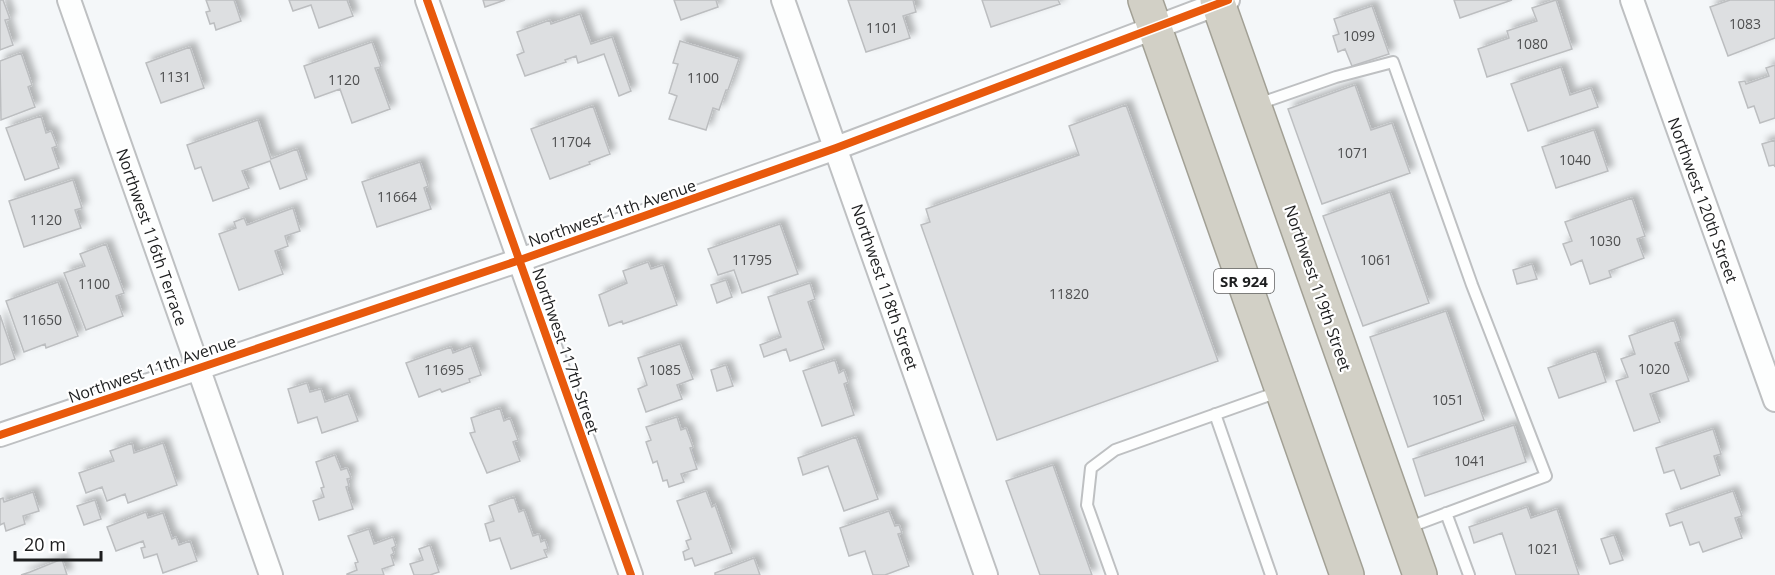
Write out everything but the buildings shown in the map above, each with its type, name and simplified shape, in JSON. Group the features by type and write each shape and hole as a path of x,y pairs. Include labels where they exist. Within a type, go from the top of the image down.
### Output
{"highway":[{"name":"Northwest 119th Street","path":"1221,1 1254,106 1420,575"},
{"name":"SR 924","path":"1150,14 1347,575"}],"street":[{"name":"Northwest 116th Terrace","path":"69,0 271,575"},
{"name":"Northwest 117th Street","path":"427,0 631,575"},
{"name":"Northwest 118th Street","path":"783,0 986,575"},
{"name":"Northwest 120th Street","path":"1632,0 1775,400"},
{"name":"Northwest 11th Avenue","path":"0,435 520,260 836,148 1150,14 1221,1"}],"lane":[{"path":"1254,106 1336,77 1393,62 1472,285 1546,476 1404,529"},
{"path":"1112,575 1087,505 1091,468 1115,450 1282,390"},
{"path":"1215,414 1271,575"},
{"path":"1446,513 1469,575"}],"cycle path":[{"path":"427,0 631,575"},
{"path":"0,435 520,260 836,148 1228,0"}]}
